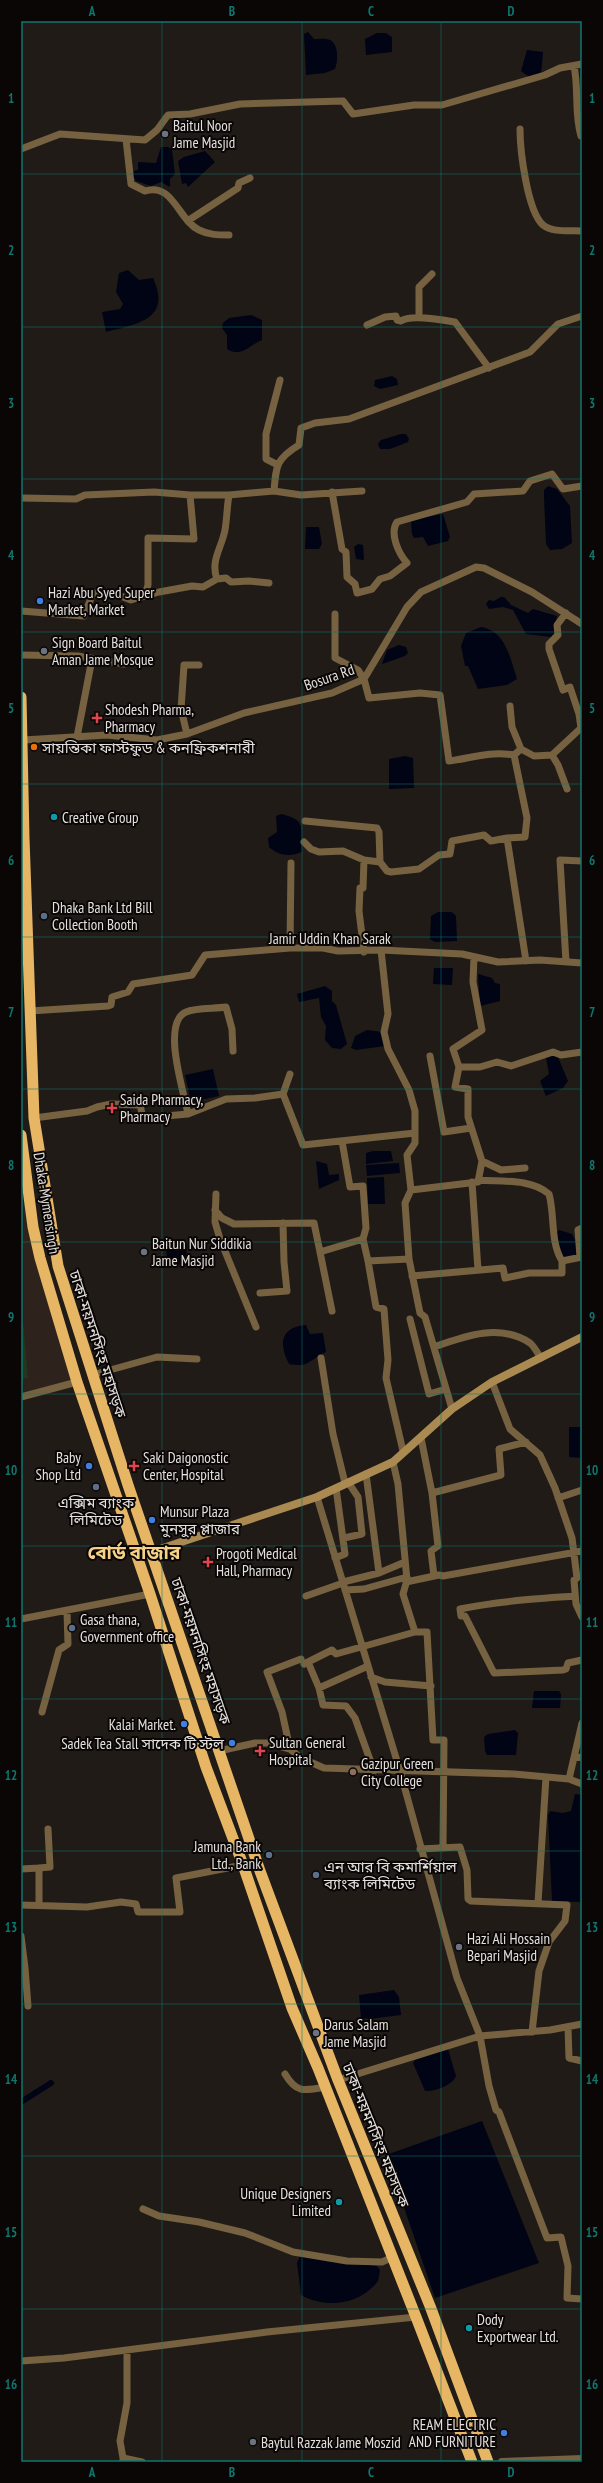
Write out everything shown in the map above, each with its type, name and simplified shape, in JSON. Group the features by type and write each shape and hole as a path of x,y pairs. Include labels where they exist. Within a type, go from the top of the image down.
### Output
{"highway":[{"name":"ঢাকা-ময়মনসিংহ মহাসড়ক","path":"21,697 34,1118 58,1266 92,1375 151,1552 262,1877 338,2080 428,2301 488,2462"},
{"name":"Dhaka-Mymensingh","path":"21,1136 32,1228 77,1382 150,1594"},
{"name":"ঢাকা-ময়মনসিংহ মহাসড়ক","path":"150,1594 206,1767 243,1865 292,2008 393,2257 472,2462"}],"main road":[{"path":"151,1552 317,1497 393,1462 403,1451 421,1438 452,1409 492,1382 582,1337"}],"street":[{"path":"21,149 60,134 145,140 157,130 168,115 190,114 240,104 343,101 353,114 414,105 442,105 470,95 486,94 545,75 560,68 582,64"},
{"path":"574,66 578,88 576,120 581,136"},
{"path":"520,129 526,182 539,220 543,226 556,231 582,231"},
{"path":"126,139 131,184 145,191 154,188 164,192 197,230 210,235 229,235"},
{"path":"189,220 238,188 239,182 250,178"},
{"path":"419,318 419,286 432,274"},
{"path":"367,325 385,317 396,316 397,320 401,321 405,318 419,318 455,322 489,368"},
{"path":"274,492 276,464 286,452 299,445 301,428 315,423 349,418 530,352 558,324 582,316"},
{"path":"276,464 266,459 266,434 280,380"},
{"path":"332,492 342,549 346,552 347,577 355,584 357,592 372,589 380,580 390,576 407,563 399,552 396,542 395,526 397,522 467,502 474,494 523,491 530,482 552,474 563,489 582,486"},
{"path":"21,498 76,499 85,495 154,492 190,495 229,495 274,492 301,495 362,491"},
{"path":"145,595 148,585 148,538 194,539 190,495"},
{"path":"217,579 215,573 215,557 226,528 229,495"},
{"name":"Bosura Rd","path":"23,740 107,735 157,740 186,734 244,713 332,693 364,679 407,607 421,592 476,567 484,568 510,580 582,624"},
{"path":"21,611 84,616 94,593 110,592 131,600 145,595 192,586 203,587 217,579 226,578 231,582 269,583"},
{"path":"510,706 512,727 522,749 534,756 552,755 581,728 576,700 570,687 563,690 549,649 549,644 558,635 557,625 566,613"},
{"path":"335,614 335,658 355,668 364,679 370,700 420,693 440,695 449,761 499,752 514,755 522,749"},
{"path":"21,655 54,655 124,664"},
{"path":"77,737 92,659"},
{"path":"186,734 181,709 184,665 199,664"},
{"path":"305,821 377,828 379,832 380,862 387,871 391,872 419,869 439,855 450,854 452,841 484,835 491,841 525,836 527,818 514,755"},
{"path":"552,755 558,765 566,788"},
{"path":"507,838 526,961"},
{"path":"304,842 311,849 319,852 343,851 364,860 380,862"},
{"path":"364,860 364,888 360,888 359,911 364,952"},
{"path":"566,962 560,860 582,861"},
{"path":"290,948 291,863"},
{"name":"Jamir Uddin Khan Sarak","path":"30,1011 108,1006 111,1005 112,997 128,992 133,984 177,979 192,975 205,955 290,948 324,948 338,951 364,952 381,950 462,954 498,962 526,961 582,963"},
{"path":"381,950 388,1014 384,1032 388,1049 409,1090 415,1111 415,1143 407,1155 411,1190 405,1203 408,1259 420,1313 425,1316 452,1409"},
{"path":"474,957 473,982 482,1030 453,1049 459,1067 455,1087 468,1089 468,1117 482,1161 475,1181 478,1270"},
{"path":"188,1114 174,1043 175,1025 179,1016 187,1012 226,1007 232,1029 233,1051"},
{"path":"459,1067 480,1067 497,1062 511,1066 553,1052 561,1055 582,1052"},
{"path":"430,1056 444,1132 471,1128"},
{"path":"290,1074 283,1094 303,1145 415,1133"},
{"path":"34,1118 88,1111 97,1107 111,1104 140,1105 143,1118 188,1114 226,1099 255,1098 283,1094"},
{"path":"342,1141 350,1187 363,1186 366,1228 363,1239 376,1307 384,1309 388,1360 386,1378 403,1451"},
{"path":"482,1161 501,1170 525,1168"},
{"path":"411,1190 475,1181 522,1183 537,1187 549,1194 554,1235 559,1256 562,1261 562,1273 530,1273 505,1278 503,1268 412,1276"},
{"path":"216,1194 215,1210 220,1239 256,1327"},
{"path":"215,1210 222,1218 234,1224 248,1226 283,1223 314,1223 332,1311"},
{"path":"260,1293 287,1291 284,1262 283,1223"},
{"path":"562,1261 581,1257 577,1234 578,1230 582,1228"},
{"path":"320,1252 363,1239"},
{"path":"368,1261 408,1259"},
{"path":"410,1319 429,1394 446,1389"},
{"path":"434,1347 479,1333 499,1333 531,1344 541,1358"},
{"path":"92,1375 157,1356 197,1359"},
{"path":"321,1358 333,1434 347,1483 358,1497 362,1534 344,1538"},
{"path":"21,1398 77,1382"},
{"path":"492,1382 510,1429 540,1455 558,1498 578,1551 577,1578 574,1580 576,1604 582,1617"},
{"path":"421,1438 432,1493 438,1546 431,1551 434,1576"},
{"path":"432,1493 501,1475 499,1449 526,1442"},
{"path":"393,1462 398,1484 405,1562 406,1580 403,1594 415,1632"},
{"path":"366,1474 379,1573"},
{"path":"335,1558 345,1554 336,1488"},
{"path":"558,1498 582,1490"},
{"path":"317,1497 400,1771 420,1849 457,1978 480,2036 489,2086 496,2110 499,2112 547,2238 561,2237 568,2266 567,2298 582,2300"},
{"path":"344,1585 364,1589 406,1580 533,1560 578,1551"},
{"path":"306,1596 379,1573 405,1562"},
{"path":"21,1613 21,1619 150,1594"},
{"path":"575,1596 524,1599 460,1609 461,1616 465,1616 494,1674 563,1670 566,1669 568,1663 582,1660"},
{"path":"42,1712 59,1650 68,1644 67,1611"},
{"path":"290,1749 282,1712 267,1672 304,1661 332,1650 336,1654 415,1632 427,1632 433,1740 444,1740 443,1848"},
{"path":"304,1661 319,1688 323,1706 342,1704 350,1710 374,1771"},
{"path":"319,1688 368,1666"},
{"path":"371,1677 385,1682 431,1686"},
{"path":"568,1779 582,1723"},
{"path":"220,1751 255,1743 268,1743 290,1749 301,1758 324,1768 546,1777 568,1779 582,1784"},
{"path":"574,1758 582,1757"},
{"path":"538,1903 546,1777"},
{"path":"21,1869 50,1867 48,1829"},
{"path":"420,1849 460,1847 467,1870 468,1899 471,1901 566,1905 565,1921 550,1942 539,1971 532,2032"},
{"path":"22,1904 87,1907 121,1902 136,1904 138,1912 180,1912 176,1878 243,1865"},
{"path":"39,1868 39,1904"},
{"path":"21,1936 28,2006"},
{"path":"338,2080 480,2036 532,2032 582,2024"},
{"path":"568,2027 569,2058 582,2061"},
{"path":"285,2074 292,2086 299,2089 308,2090 325,2087"},
{"path":"143,2209 159,2216 199,2222 245,2233 292,2252 354,2261 382,2262 393,2257"},
{"path":"21,2361 416,2317"},
{"path":"128,2350 127,2403 120,2441 123,2460 142,2462"},
{"path":"502,2462 582,2459"}],"shaded area":[{"path":"21,1175 31,1244 73,1381 21,1394"}],"green space":[{"path":"21,1321 23,1321 28,1378 21,1379"}],"water":[{"path":"308,32 314,39 326,39 333,42 337,53 335,69 325,73 306,75 304,34"},
{"path":"377,33 386,33 392,37 392,52 366,55 365,39"},
{"path":"527,50 543,52 541,75 529,77 521,71"},
{"path":"161,147 168,147 172,150 175,174 170,179 170,187 161,182 151,186 136,181 133,176 134,171 138,170 138,162 156,163"},
{"path":"205,151 215,162 188,187 186,183 182,184 178,161 184,157"},
{"path":"128,270 139,280 153,278 158,292 158,303 155,311 149,317 130,326 106,332 102,312 120,309 123,304 116,292 119,273"},
{"path":"251,315 262,320 262,340 245,350 237,352 227,349 227,335 222,328 223,323 229,318"},
{"path":"392,376 397,379 398,385 380,389 374,386 375,380"},
{"path":"406,434 409,439 408,442 390,449 380,449 378,444 381,440"},
{"path":"548,486 557,489 570,506 572,543 562,549 550,550 546,544 544,490"},
{"path":"443,514 450,537 448,541 428,546 423,537 414,538 412,534 411,521 414,519"},
{"path":"306,527 319,527 322,544 319,549 305,549"},
{"path":"358,544 363,545 364,560 356,559 354,547"},
{"path":"504,597 511,605 528,613 533,609 557,616 555,632 551,637 526,634 513,610 503,607 489,609 486,604 489,600 494,601"},
{"path":"481,627 496,634 506,647 517,679 507,685 478,689 468,666 465,666 461,646 466,633"},
{"path":"399,645 406,647 408,653 405,656 382,664 387,650"},
{"path":"405,756 413,758 414,788 389,789 389,759"},
{"path":"281,814 296,819 301,826 302,852 293,855 285,855 269,847 268,838 277,832 276,816"},
{"path":"438,912 452,912 456,916 457,941 435,942 430,939 431,916"},
{"path":"434,968 453,968 452,985 433,984"},
{"path":"478,974 492,978 495,983 500,984 500,1001 480,1006"},
{"path":"325,986 332,991 332,1001 336,1005 347,1044 341,1049 332,1048 325,1040 326,1026 321,1017 319,998 299,1002 297,994"},
{"path":"367,1030 382,1032 385,1046 356,1050 351,1048 355,1036"},
{"path":"551,1055 558,1057 568,1081 563,1088 546,1096 540,1081 549,1074 546,1058"},
{"path":"213,1069 219,1096 191,1102 185,1075"},
{"path":"373,1151 391,1151 393,1161 366,1164 366,1153"},
{"path":"316,1161 327,1164 329,1175 339,1174 339,1180 319,1189"},
{"path":"399,1163 400,1173 367,1176 366,1165"},
{"path":"384,1177 385,1204 368,1204 367,1178"},
{"path":"559,1230 572,1234 576,1242 577,1255 563,1259 561,1257 557,1232"},
{"path":"178,1239 186,1244 187,1262 174,1265 167,1259 166,1243"},
{"path":"306,1325 310,1334 323,1333 326,1352 305,1364 289,1364 284,1349 284,1337 291,1329"},
{"path":"569,1427 582,1427 582,1458 569,1457"},
{"path":"534,1691 559,1691 561,1694 560,1708 532,1708"},
{"path":"515,1730 518,1733 516,1755 487,1755 485,1751 484,1737 488,1734"},
{"path":"575,1794 582,1795 582,1902 552,1901 548,1815 550,1811 563,1813 571,1811"},
{"path":"394,1990 399,1997 401,2015 370,2019 361,2018 359,1995"},
{"path":"448,2049 456,2076 451,2082 443,2087 425,2091 413,2063 415,2060"},
{"path":"482,2121 539,2263 435,2298 386,2155"},
{"path":"300,2256 377,2266 380,2270 378,2281 371,2289 352,2300 332,2303 311,2299 301,2295 297,2263"}],"waterway":[{"path":"21,2102 51,2083"}],"place":[{"name":"Baitul Noor Jame Masjid","path":"165,134"},
{"name":"Hazi Abu Syed Super Market, Market","path":"40,601"},
{"name":"Sign Board Baitul Aman Jame Mosque","path":"44,651"},
{"name":"Shodesh Pharma, Pharmacy","path":"97,718"},
{"name":"সায়ন্তিকা ফাস্টফুড & কনফ্রিকশনারী","path":"34,747"},
{"name":"Creative Group","path":"54,817"},
{"name":"Dhaka Bank Ltd Bill Collection Booth","path":"44,916"},
{"name":"Saida Pharmacy, Pharmacy","path":"112,1108"},
{"name":"Baitun Nur Siddikia Jame Masjid","path":"144,1252"},
{"name":"Baby Shop Ltd","path":"89,1466"},
{"name":"Saki Daigonostic Center, Hospital","path":"134,1466"},
{"name":"এক্সিম ব্যাংক লিমিটেড","path":"96,1487"},
{"name":"Munsur Plaza মুনসুর প্লাজার","path":"152,1520"},
{"name":"Progoti Medical Hall, Pharmacy","path":"208,1562"},
{"name":"Gasa thana, Government office","path":"72,1628"},
{"name":"Kalai Market.","path":"184,1724"},
{"name":"Sadek Tea Stall সাদেক টি স্টল","path":"232,1743"},
{"name":"Sultan General Hospital","path":"260,1751"},
{"name":"Gazipur Green City College","path":"353,1772"},
{"name":"Jamuna Bank Ltd., Bank","path":"269,1855"},
{"name":"এন আর বি কমার্শিয়াল ব্যাংক লিমিটেড","path":"316,1875"},
{"name":"Hazi Ali Hossain Bepari Masjid","path":"459,1947"},
{"name":"Darus Salam Jame Masjid","path":"316,2033"},
{"name":"Unique Designers Limited","path":"339,2202"},
{"name":"Dody Exportwear Ltd.","path":"469,2328"},
{"name":"REAM ELECTRIC AND FURNITURE","path":"504,2433"},
{"name":"Baytul Razzak Jame Moszid","path":"253,2442"}],"district":[{"name":"বোর্ড বাজার","path":"134,1552"}]}
